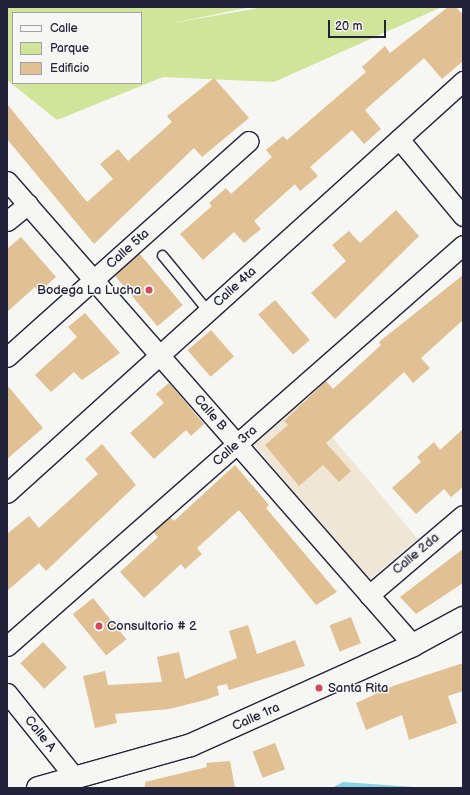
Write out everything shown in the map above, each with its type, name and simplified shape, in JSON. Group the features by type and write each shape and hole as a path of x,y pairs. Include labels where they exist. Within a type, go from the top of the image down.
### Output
{"street":[{"name":"Calle 4ta","path":"7,493 463,82"},
{"path":"399,139 463,216"},
{"name":"Calle 5ta","path":"7,357 249,141"},
{"name":"Calle B","path":"7,181 412,644"},
{"path":"7,221 28,204"},
{"name":"Calle 3ra","path":"7,646 463,245"},
{"name":"Calle 2da","path":"369,595 463,515"},
{"name":"Calle 1ra","path":"38,788 73,775 191,745 412,644 463,618"},
{"name":"Calle A","path":"7,693 73,775"}],"lane":[{"path":"162,255 208,311"}],"shaded area":[{"path":"302,401 418,539 368,581 252,443"}],"green space":[{"path":"7,7 251,7 168,24 264,7 442,7 274,82 163,77 57,120 7,80"}],"water":[{"path":"343,782 428,788 332,788"}],"building":[{"path":"448,7 456,7 463,15 463,61 442,79 424,58 365,110 381,129 364,144 352,130 310,167 318,176 300,191 295,184 254,221 261,229 244,243 234,232 203,260 180,234 212,206 209,203 226,188 231,194 272,157 266,150 283,136 287,140 366,72 362,67 385,46 390,53"},
{"path":"214,78 249,118 202,157 194,148 94,244 7,139 7,104 87,202 113,179 100,164 118,149 128,161 172,122 167,116"},
{"path":"396,210 419,236 335,319 311,293 346,261 332,245 349,231 360,243"},
{"path":"21,237 56,277 39,292 35,287 7,312 7,249"},
{"name":"Bodega La Lucha","path":"139,253 183,305 157,326 114,274"},
{"path":"463,275 463,320 421,358 430,368 413,383 404,372 326,443 351,471 339,482 323,465 299,486 265,445 288,425 284,421 326,381 333,389 381,345 379,342"},
{"path":"275,300 310,340 293,354 258,314"},
{"path":"85,313 120,353 82,380 74,372 51,392 35,375 77,337 68,327"},
{"path":"211,330 234,356 211,377 188,350"},
{"path":"169,383 204,424 191,436 186,430 154,459 130,433 164,403 156,394"},
{"path":"7,385 43,428 7,459"},
{"path":"463,429 463,487 451,497 444,489 416,514 392,488 421,462 417,457 434,442 440,450"},
{"path":"102,444 136,485 46,571 39,563 7,591 7,534 29,516 39,528 98,474 85,459"},
{"path":"235,465 269,505 266,508 337,592 316,605 239,510 197,548 202,554 185,569 181,564 144,598 120,572 158,537 153,532 170,517 174,521"},
{"path":"463,549 463,583 416,614 400,597"},
{"name":"Consultorio # 2","path":"93,598 126,639 106,656 73,614"},
{"path":"351,617 361,643 340,651 330,625"},
{"path":"248,625 257,654 295,640 305,666 229,690 227,684 217,686 219,695 205,700 169,709 115,714 117,723 95,728 83,676 105,671 108,685 162,682 157,657 179,652 185,679 237,658 229,631"},
{"path":"43,642 67,668 44,689 20,663"},
{"path":"463,663 463,691 448,696 457,723 409,740 402,715 366,730 356,703 393,686"},
{"path":"275,743 285,769 263,778 253,752"},
{"path":"230,761 235,788 145,788 145,782 207,767 206,763"}],"place":[{"name":"Bodega La Lucha","path":"149,290"},
{"name":"Consultorio # 2","path":"99,626"},
{"name":"Santa Rita","path":"319,688"}]}
